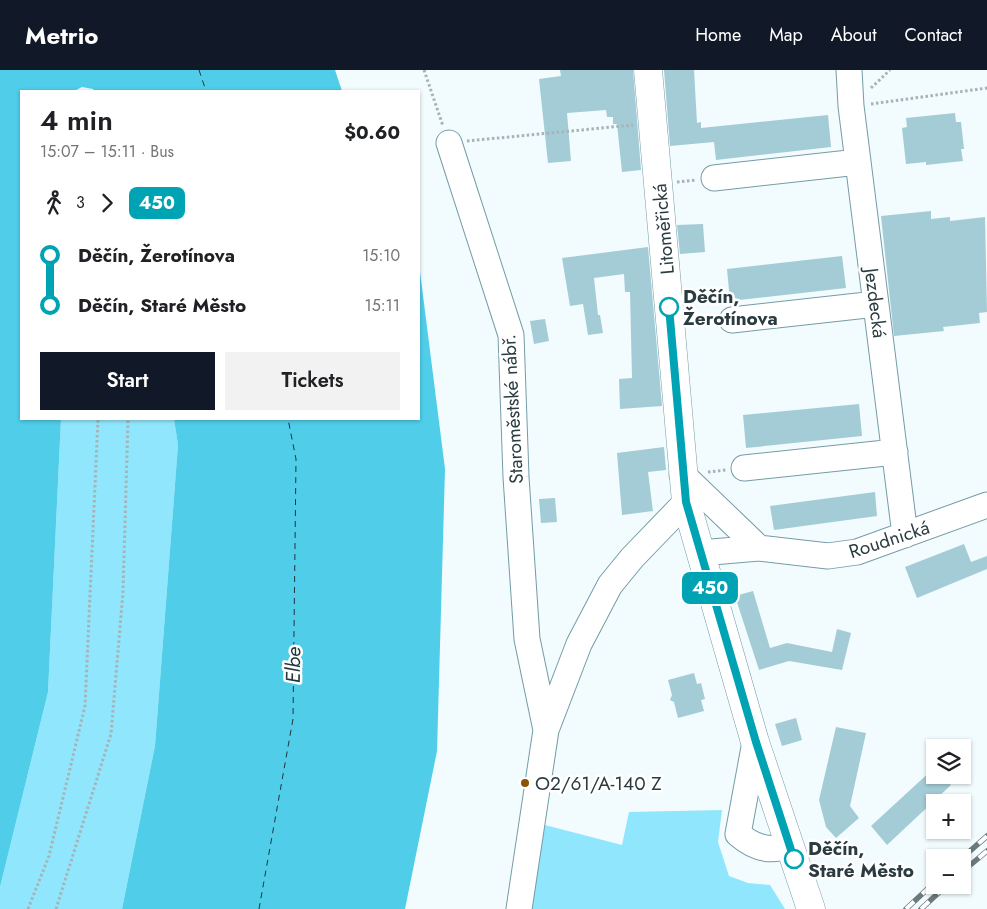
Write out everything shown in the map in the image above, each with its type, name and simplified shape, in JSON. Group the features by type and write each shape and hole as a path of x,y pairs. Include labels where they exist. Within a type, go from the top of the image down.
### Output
{"main road":[{"name":"Litoměřická","path":"648,70 682,474 686,502 756,742 788,845 812,909"}],"street":[{"name":"Jezdecká","path":"849,70 851,106 904,535"},
{"name":"Staroměstské nábř.","path":"449,142 511,334 516,477 527,639 546,730"},
{"path":"714,178 858,162"},
{"path":"732,320 876,304"},
{"path":"744,468 895,452"},
{"path":"682,474 759,548"},
{"name":"Staroměstské nábř.","path":"519,909 546,730 579,644 610,585 632,558 686,502"},
{"name":"Roudnická","path":"700,554 759,548 828,556 857,552 987,505"},
{"path":"756,742 738,834 750,845 777,850 788,845"}],"path":[{"path":"424,70 449,142 653,123"},
{"path":"851,106 890,70"},
{"path":"851,106 987,88"},
{"path":"659,184 714,178"},
{"path":"671,327 732,320"},
{"path":"28,909 50,856 85,706 98,420"},
{"path":"56,909 111,734 123,592 128,420"},
{"path":"682,474 744,468"}],"shaded area":[{"path":"61,420 174,420 178,445 155,746 122,909 0,909 0,887 48,692"},
{"path":"722,810 718,842 729,876 748,883 770,885 785,909 524,909 541,824 622,845 629,812"}],"water":[{"path":"0,70 335,70 342,90 94,90 82,87 76,90 20,90 20,420 61,420 48,692 0,887"},
{"name":"Elbe","path":"420,272 445,469 437,751 405,909 122,909 155,746 178,445 174,420 420,420"}],"building":[{"path":"560,70 633,70 641,170 622,172 617,124 613,124 613,117 607,117 606,110 567,113 571,161 548,163 539,79 561,76"},
{"path":"664,70 694,70 697,123 701,122 701,128 828,115 831,147 716,160 714,142 670,146"},
{"path":"955,113 956,122 961,122 964,149 961,149 963,161 926,165 926,162 906,164 902,128 907,127 906,118"},
{"path":"931,211 931,219 950,217 950,221 985,217 987,312 979,313 980,323 943,327 944,331 894,336 881,216"},
{"path":"703,224 705,252 680,254 677,225"},
{"path":"648,247 662,406 620,409 619,379 632,378 630,292 625,292 624,274 594,278 598,315 600,315 603,333 588,335 583,304 570,306 562,258"},
{"path":"842,256 846,288 730,301 727,269"},
{"path":"545,319 549,341 534,344 530,321"},
{"path":"859,404 862,436 746,448 743,415"},
{"path":"664,447 666,470 648,472 653,511 622,515 617,453"},
{"path":"875,492 877,516 774,530 770,506"},
{"path":"555,498 557,522 541,523 539,499"},
{"path":"964,544 971,562 987,556 987,569 917,598 905,567"},
{"path":"753,591 770,648 787,643 832,652 837,629 851,633 842,670 789,661 759,670 735,596"},
{"path":"694,673 697,684 701,683 705,699 701,700 704,711 678,718 674,702 670,700 672,695 668,680"},
{"path":"796,718 802,740 782,746 775,724"},
{"path":"836,727 866,733 850,806 859,818 836,838 826,827 819,800"},
{"path":"926,775 926,784 951,785 941,794 926,794 926,808 887,845 871,826"}],"ferry route":[{"path":"199,70 206,90"},
{"path":"259,909 293,719 296,459 288,420"}],"railway":[{"path":"971,850 987,836"},
{"path":"971,864 987,851"},
{"path":"906,909 926,890"},
{"path":"921,909 937,894"}],"bus line":[{"name":"450","path":"669,307 682,474 686,502 756,742 794,859"}],"place":[{"name":"Děčín, Žerotínova","path":"669,307"},
{"name":"O2/61/A-140 Z","path":"525,783"},
{"name":"Děčín, Staré Město","path":"794,859"}]}
